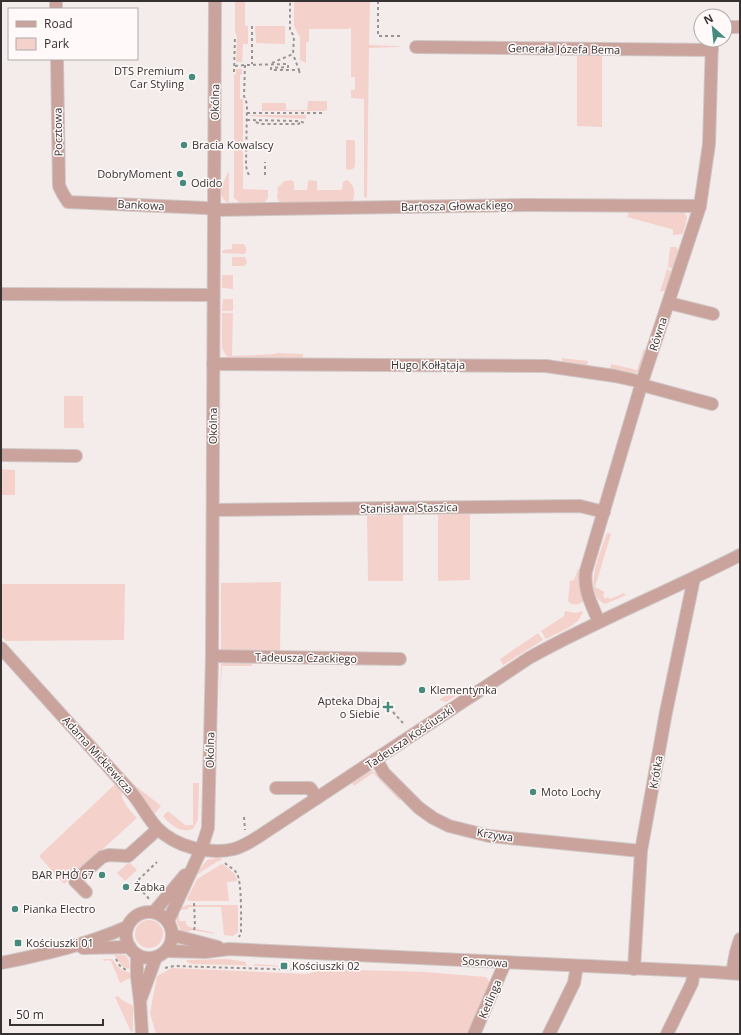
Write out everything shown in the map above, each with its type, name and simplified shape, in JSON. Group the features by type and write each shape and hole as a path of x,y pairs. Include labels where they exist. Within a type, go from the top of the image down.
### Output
{"street":[{"name":"Okólna","path":"202,850 208,828 212,656 215,1"},
{"name":"Generała Józefa Bema","path":"416,47 693,45"},
{"name":"Równa","path":"599,622 586,590 586,571 642,384 700,206 709,144 712,48"},
{"name":"Pocztowa","path":"57,60 59,186 62,194 68,202"},
{"name":"Bankowa","path":"68,202 200,208 214,210"},
{"name":"Bartosza Głowackiego","path":"214,210 526,205 700,206"},
{"path":"1,294 213,295"},
{"path":"668,303 713,314"},
{"name":"Hugo Kołłątaja","path":"213,364 546,366 615,376 712,404"},
{"path":"1,455 76,456"},
{"name":"Stanisława Staszica","path":"213,510 580,506 604,512"},
{"name":"Tadeusza Kościuszki","path":"202,850 228,850 242,846 264,833 528,658 560,640 740,555"},
{"name":"Krótka","path":"634,969 641,851 666,712 694,578"},
{"name":"Adama Mickiewicza","path":"1,648 122,782 158,829 174,841 202,850"},
{"name":"Tadeusza Czackiego","path":"212,656 400,658"},
{"name":"Krzywa","path":"376,759 384,773 419,808 433,818 449,826 489,836 641,851"},
{"path":"276,788 310,788 317,798"},
{"path":"86,892 75,881 102,857 109,854 128,856 158,829"},
{"path":"168,921 202,850"},
{"path":"1,963 68,949 109,935 127,927 138,915 147,912 194,865"},
{"path":"140,1001 161,954 170,944 172,935 168,921 152,906"},
{"path":"127,927 127,939 134,951 142,1034"},
{"name":"Sosnowa","path":"172,935 229,949 736,974"},
{"path":"736,974 736,952 740,939"},
{"path":"68,949 134,951 146,958 161,954"},
{"name":"Sosnowa","path":"161,954 205,952 229,949"},
{"name":"Ketlinga","path":"474,1034 505,963"},
{"path":"549,1034 574,983 578,966"},
{"path":"667,1034 692,983 694,971"}],"path":[{"path":"290,1 290,28 294,37 293,54 300,75"},
{"path":"378,1 378,36 401,36"},
{"path":"252,26 252,64"},
{"path":"234,72 235,36"},
{"path":"270,64 293,54"},
{"path":"234,66 245,64 288,64 288,67 272,68 271,70 299,70"},
{"path":"245,64 244,96 247,104 246,165 247,171 250,175"},
{"path":"247,113 323,113"},
{"path":"247,120 260,124 306,123"},
{"path":"265,162 265,175"},
{"path":"393,712 403,723"},
{"path":"244,817 245,827"},
{"path":"223,859 238,876 241,903 241,933 237,938"},
{"path":"152,906 135,883 157,862"},
{"path":"194,903 195,926 192,932 198,934"},
{"path":"114,958 122,968 128,971"}],"green space":[{"path":"235,1 245,1 245,26 248,26 248,44 243,44 242,62 236,62 237,38 235,31"},
{"path":"294,1 370,1 369,45 400,46 369,48 367,198 364,197 364,99 351,98 351,90 355,90 355,77 351,77 351,28 309,29 309,42 306,42 306,63 300,60 300,37 294,26"},
{"path":"255,26 285,26 285,44 256,43"},
{"path":"577,56 602,56 602,127 577,126"},
{"path":"236,69 242,69 242,74 240,75 240,99 243,99 243,189 268,190 268,197 265,203 241,204 234,198 234,75 236,74"},
{"path":"308,101 327,101 327,110 262,111 262,103 284,103 286,104 286,110 307,110"},
{"path":"306,115 306,119 250,116"},
{"path":"346,140 355,141 355,166 350,170 346,169"},
{"path":"229,171 229,203 220,193 220,187"},
{"path":"291,180 294,182 294,190 307,190 309,180 317,181 317,190 342,190 343,182 347,180 353,187 354,193 352,202 281,204 277,198 278,187 285,181"},
{"path":"629,212 685,213 687,218 683,234 673,235 673,230 671,229 627,217"},
{"path":"232,244 244,244 246,252 244,254 222,253 223,250 232,249"},
{"path":"670,247 676,247 678,250 673,269 668,267"},
{"path":"232,257 244,257 247,263 244,266 232,266"},
{"path":"667,269 672,272 666,290 660,292"},
{"path":"222,275 233,275 233,289 222,288"},
{"path":"223,299 233,299 233,311 222,311"},
{"path":"222,313 233,313 232,356 277,353 303,354 303,358 299,360 228,359 222,348"},
{"path":"644,349 647,353 640,371 637,373 629,374 610,369 611,364 637,370"},
{"path":"561,358 588,361 588,364 585,365 563,362"},
{"path":"64,396 83,396 84,428 64,428"},
{"path":"1,469 15,470 15,495 1,495"},
{"path":"470,514 470,580 438,581 438,515"},
{"path":"403,515 403,581 368,581 367,516"},
{"path":"607,533 611,534 595,587 605,592 603,594 605,599 608,597 610,599 624,593 625,595 629,594 605,604 598,599 594,591 594,581 597,560"},
{"path":"578,569 581,571 584,600 578,604 571,604 568,601 570,581 574,580"},
{"path":"281,582 280,651 221,650 221,583"},
{"path":"1,584 125,584 124,640 6,641 1,636"},
{"path":"565,611 576,613 583,611 578,621 573,625 546,639 541,631 564,616"},
{"path":"538,633 543,640 503,665 500,659"},
{"path":"224,662 250,662 253,666 222,666 220,701 221,664"},
{"path":"458,687 462,692 446,702 439,700"},
{"path":"86,730 127,779 161,806 155,813 151,812 136,788 127,781"},
{"path":"372,771 378,774 400,799 400,801 373,773 354,786 352,783"},
{"path":"116,783 122,791 124,802 137,818 64,884 39,856"},
{"path":"193,783 199,783 198,820 193,829 185,830 176,828 163,816 168,811 185,825 193,825"},
{"path":"220,857 222,860 195,876 207,860"},
{"path":"129,862 137,870 125,881 117,873"},
{"path":"223,864 235,874 237,881 227,882 229,901 189,901 187,899 197,879"},
{"path":"187,905 237,905 238,932 233,936 224,935 221,907 188,907 188,909 181,910 179,912 179,921 186,921 186,924 189,927 215,934 192,930 185,933 182,932 177,923 177,915 180,908"},
{"path":"149,920 159,924 163,934 159,944 149,948 139,944 135,934 139,924"},
{"path":"109,954 125,955 129,960 130,969 123,967 114,955"},
{"path":"103,959 112,959 120,969 130,973 130,978 120,983 111,961 104,961"},
{"path":"227,959 246,962 246,965 251,966 193,964 186,960"},
{"path":"255,964 297,967 253,966"},
{"path":"172,968 307,974 324,969 425,972 486,977 490,983 470,1034 156,1034 150,1013 157,976"},
{"path":"118,996 133,1006 133,1031 131,1032 115,997"}],"place":[{"name":"DTS Premium Car Styling","path":"192,77"},
{"name":"Bracia Kowalscy","path":"184,145"},
{"name":"DobryMoment","path":"180,174"},
{"name":"Odido","path":"183,183"},
{"name":"Klementynka","path":"422,690"},
{"name":"Apteka Dbaj o Siebie","path":"388,707"},
{"name":"Moto Lochy","path":"533,792"},
{"name":"BAR PHỞ 67","path":"102,875"},
{"name":"Żabka","path":"126,887"},
{"name":"Pianka Electro","path":"15,909"},
{"name":"Kościuszki 01","path":"18,943"},
{"name":"Kościuszki 02","path":"284,966"}]}
